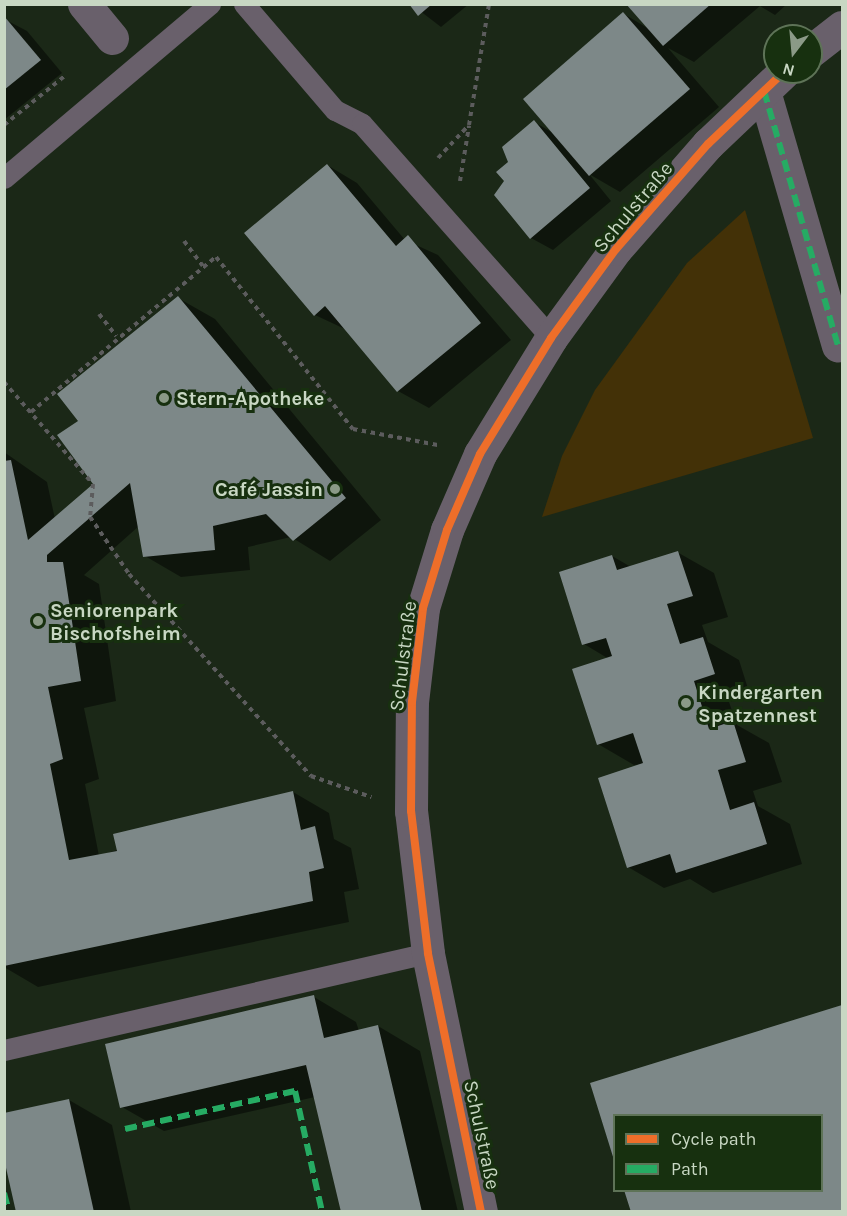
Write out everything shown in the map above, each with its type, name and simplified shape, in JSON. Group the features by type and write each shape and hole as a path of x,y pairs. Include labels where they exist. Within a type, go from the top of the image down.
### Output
{"street":[{"path":"84,4 112,38"},
{"path":"823,42 843,27"},
{"name":"Schulstraße","path":"481,1212 428,953 411,811 412,702 423,608 447,530 480,454 551,338 616,249 708,144 772,84"},
{"path":"774,84 838,345"}],"lane":[{"path":"4,178 210,4"},
{"path":"244,4 335,110 362,124 551,338"},
{"path":"4,1050 428,953"}],"path":[{"path":"452,226 489,4"},
{"path":"415,184 469,124"},
{"path":"184,241 203,266"},
{"path":"31,412 116,336 216,257 353,429 480,454"},
{"path":"99,314 116,336"},
{"path":"5,383 93,484 90,517 129,574 311,776 411,811"}],"shaded area":[{"path":"745,210 813,438 542,517 562,456 595,390 687,263"}],"building":[{"path":"409,4 432,4 418,16"},
{"path":"626,4 711,4 663,46"},
{"path":"623,12 690,89 589,176 523,99"},
{"path":"4,16 41,60 4,90"},
{"path":"534,120 590,188 530,239 494,195 504,181 496,172 508,162 502,147"},
{"path":"327,164 396,246 408,235 481,323 397,392 325,306 314,316 244,233"},
{"name":"Seniorenpark Bischofsheim","path":"178,296 346,498 293,541 266,514 213,526 215,550 143,557 130,483 47,555 47,562 63,562 81,681 48,687 63,759 50,764 69,860 117,851 113,834 293,791 301,830 315,826 324,868 309,872 313,901 4,966 4,461 11,460 28,540 93,484 57,435 78,421 57,394"},
{"path":"678,551 693,596 667,604 680,644 703,637 715,674 694,681 709,729 733,721 746,762 718,770 730,810 754,802 767,844 676,873 670,854 627,868 598,778 643,763 633,733 597,745 572,669 612,656 606,638 582,645 559,572 612,555 617,570"},
{"path":"314,995 324,1038 378,1025 422,1212 341,1212 306,1065 120,1108 105,1044"},
{"path":"842,1005 842,1212 631,1212 625,1192 823,1192 823,1114 613,1114 613,1157 590,1083"},
{"path":"69,1099 94,1212 16,1212 4,1159 4,1113"}],"marked path":[{"path":"764,91 838,345"},
{"path":"125,1129 295,1091 322,1212"},
{"path":"4,1193 9,1212"}],"cycle path":[{"path":"481,1212 428,953 411,811 412,702 423,608 447,530 480,454 551,338 616,249 708,144 771,84"}],"place":[{"name":"Stern-Apotheke","path":"164,398"},
{"name":"Café Jassin","path":"335,489"},
{"name":"Seniorenpark Bischofsheim","path":"38,621"},
{"name":"Kindergarten Spatzennest","path":"686,703"}]}
